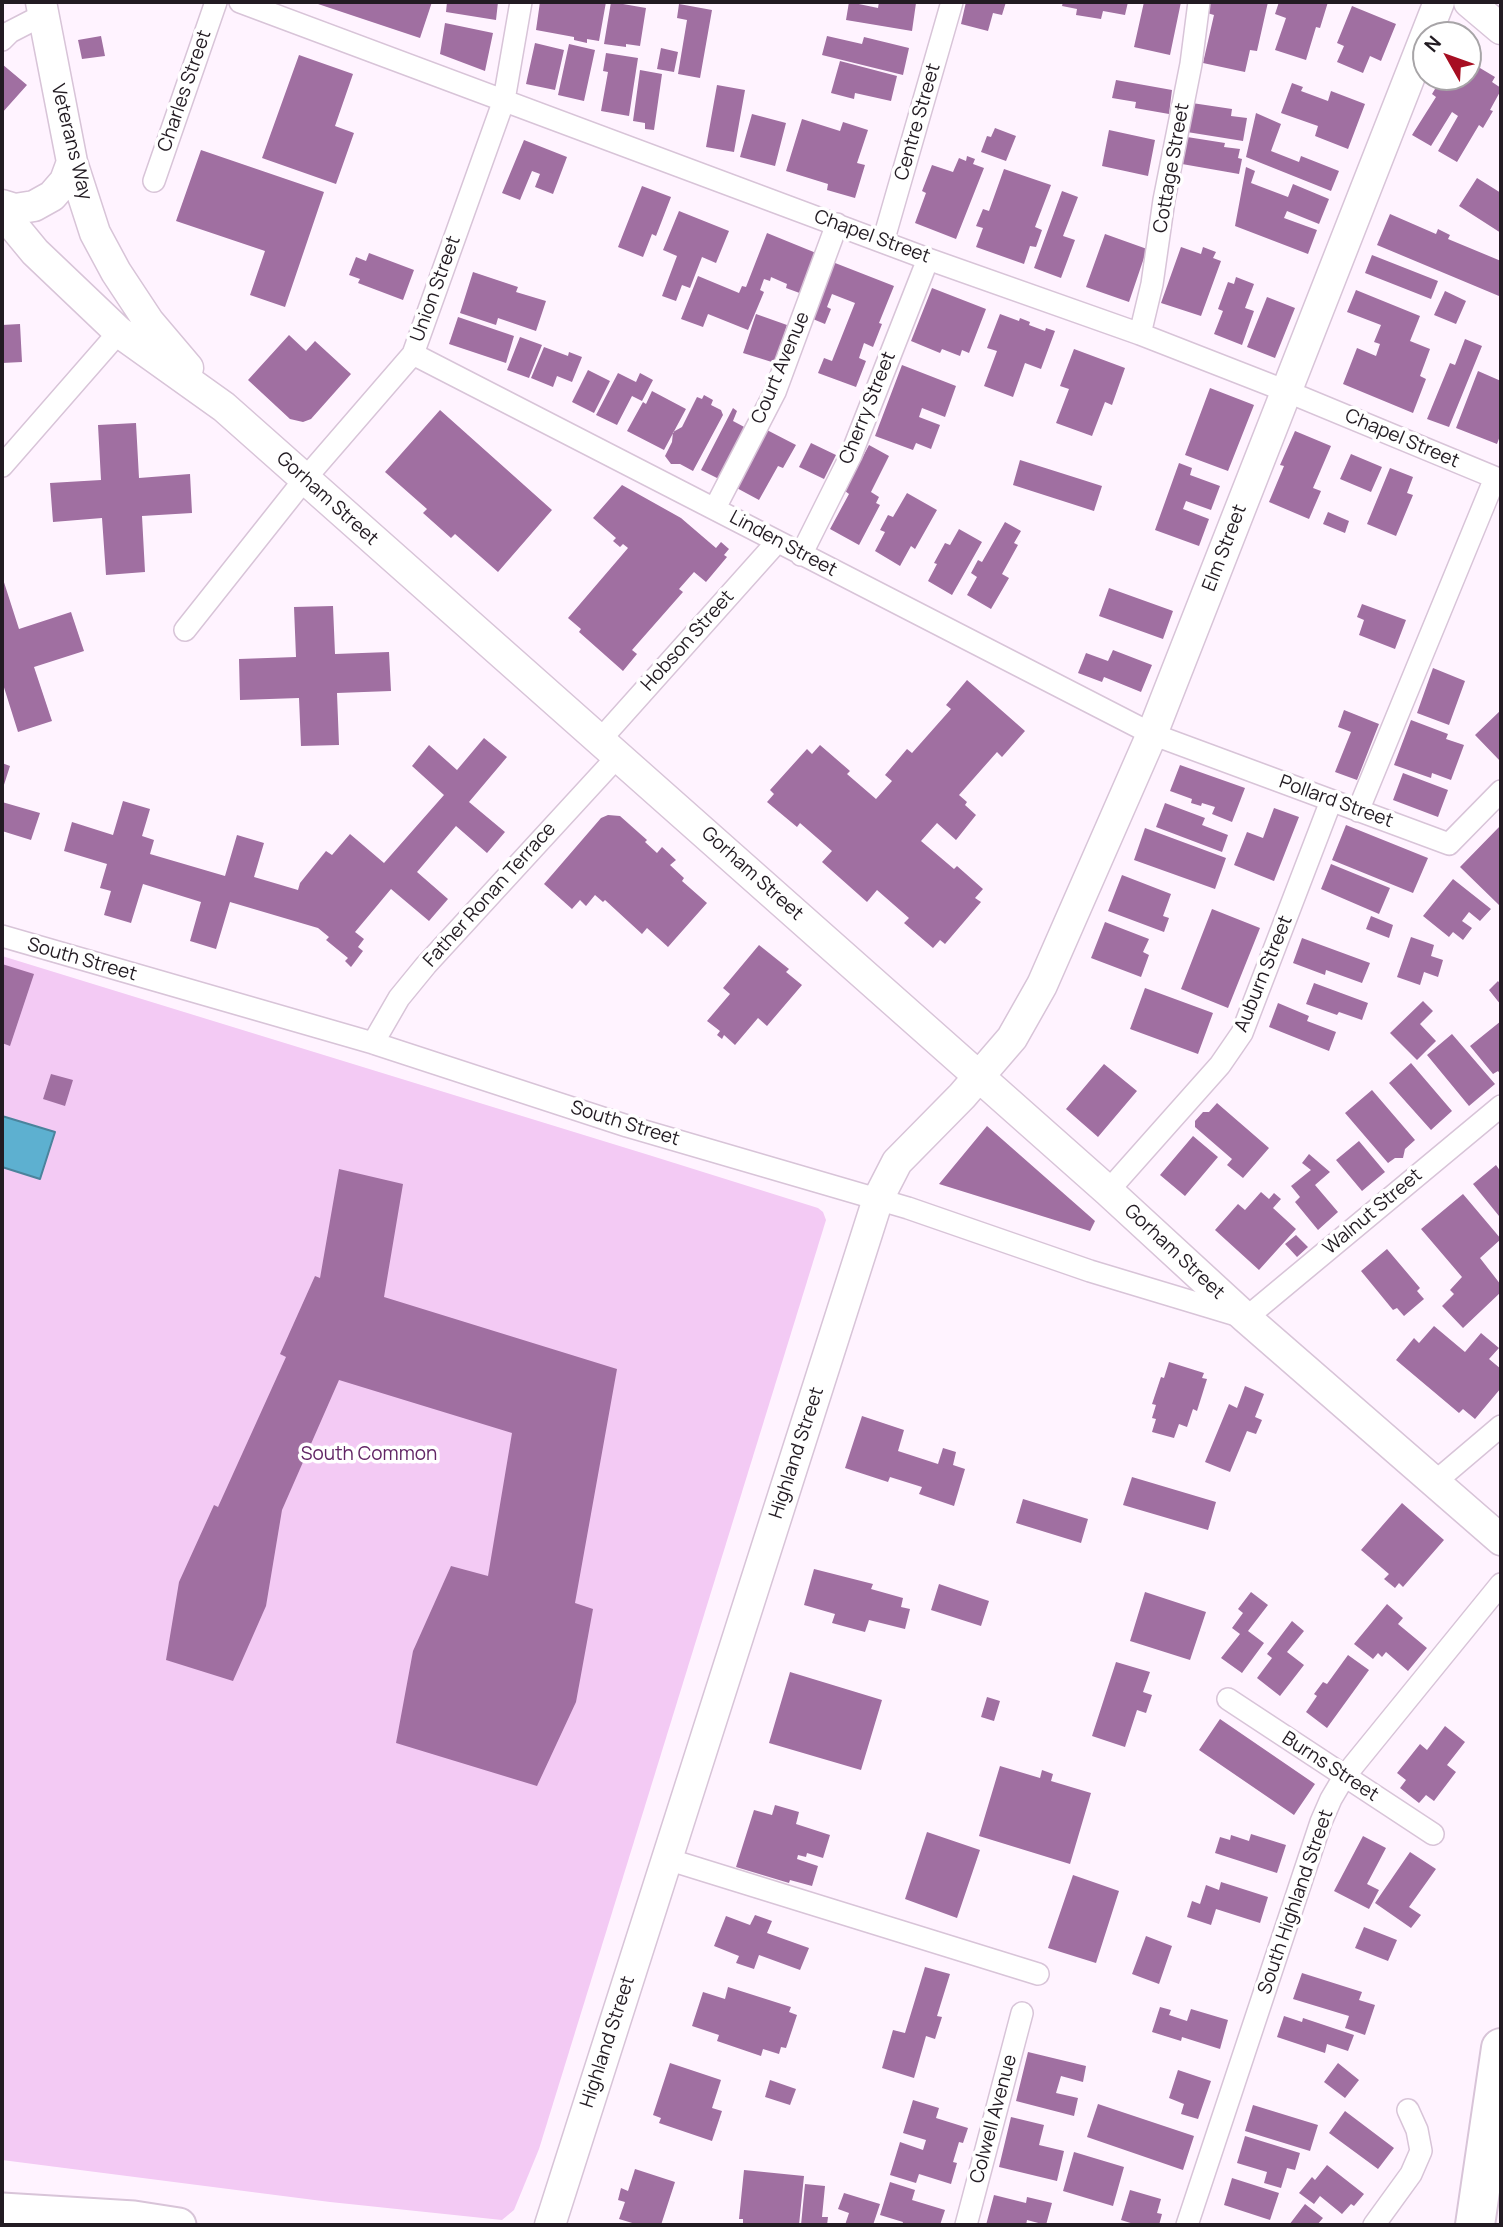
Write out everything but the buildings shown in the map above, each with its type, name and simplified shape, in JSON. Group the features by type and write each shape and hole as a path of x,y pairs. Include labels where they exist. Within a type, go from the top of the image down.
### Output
{"highway":[{"path":"1475,2225 1501,2048"}],"main road":[{"name":"Elm Street","path":"979,1077 1012,1038 1042,985 1152,734 1439,2"},
{"path":"1469,2 1501,29"},
{"name":"Veterans Way","path":"42,8 72,162 95,233 116,272 164,339 224,407"},
{"path":"2,205 15,209 34,206 52,196 65,181 72,162"},
{"name":"Gorham Street","path":"2,212 35,252 119,332 224,407 1108,1191 1246,1318 1501,1540"},
{"name":"Highland Street","path":"550,2225 878,1199 897,1162 979,1077"},
{"path":"2,2210 134,2218 179,2225"}],"street":[{"name":"Charles Street","path":"154,181 216,2"},
{"name":"Chapel Street","path":"240,2 883,242 1140,334 1498,479"},
{"name":"Union Street","path":"185,630 304,480 413,354 504,100 521,2"},
{"name":"Centre Street","path":"883,242 952,2"},
{"name":"Cottage Street","path":"1140,334 1152,284 1164,200 1191,64 1199,2"},
{"path":"2,40 42,8"},
{"name":"Court Avenue","path":"715,508 775,392 837,224"},
{"name":"Cherry Street","path":"801,555 851,455 929,258"},
{"path":"2,466 119,332"},
{"name":"Linden Street","path":"413,354 1152,734"},
{"path":"1358,811 1498,479"},
{"name":"Hobson Street","path":"609,748 776,542"},
{"name":"Pollard Street","path":"1152,734 1449,844 1501,791"},
{"name":"Father Ronan Terrace","path":"373,1043 399,998 609,748"},
{"name":"Auburn Street","path":"1108,1191 1220,1065 1242,1033 1331,801"},
{"name":"South Street","path":"2,936 373,1043 627,1126 878,1199 1090,1271 1246,1318"},
{"name":"Walnut Street","path":"1246,1318 1501,1106"},
{"path":"1435,1482 1501,1426"},
{"name":"South Highland Street","path":"1187,2225 1321,1822 1344,1777 1501,1584"},
{"name":"Burns Street","path":"1228,1699 1433,1834"},
{"path":"667,1858 1038,1974"},
{"name":"Colwell Avenue","path":"966,2225 1023,2013"},
{"path":"1374,2225 1411,2174 1421,2151 1417,2130 1408,2110"}],"green space":[{"name":"South Common","path":"2,956 652,1156 818,1208 823,1212 826,1220 539,2149 514,2210 502,2220 330,2202 2,2160"}],"water":[{"path":"2,1116 55,1132 40,1179 2,1167"}]}
